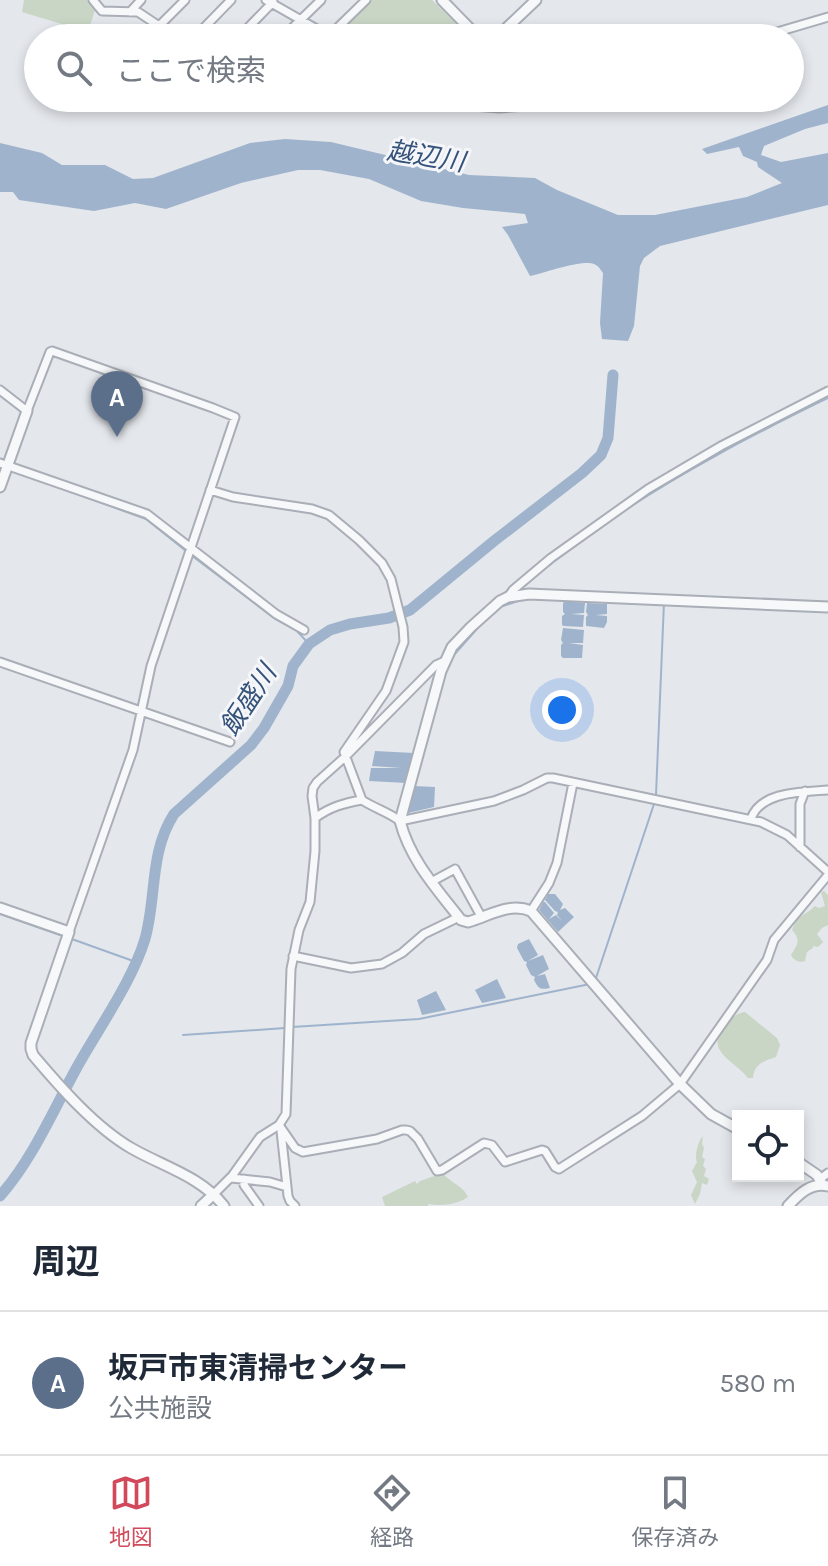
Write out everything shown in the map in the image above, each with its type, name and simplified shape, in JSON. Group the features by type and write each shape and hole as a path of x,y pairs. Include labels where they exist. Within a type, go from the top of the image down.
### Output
{"street":[{"path":"93,0 102,11 138,12 156,24"},
{"path":"130,12 141,0"},
{"path":"161,24 185,0"},
{"path":"208,24 231,0"},
{"path":"296,24 321,0"},
{"path":"341,24 366,0"},
{"path":"442,0 465,24"},
{"path":"511,24 536,0"},
{"path":"250,24 271,1 307,24"},
{"path":"804,24 828,17"},
{"path":"0,487 4,464 52,351 235,417 151,666 133,750 31,1043 33,1055 105,1129 128,1147 191,1177 214,1194 224,1206"},
{"path":"0,390 27,411"},
{"path":"508,597 551,558 648,489 721,446 828,391"},
{"path":"4,464 147,514 276,614 304,630"},
{"path":"210,490 329,515 382,563 391,579 404,642 386,691 344,752 362,800"},
{"path":"400,821 445,661 452,647 471,627 494,605 508,597 529,594 828,607"},
{"path":"290,1204 280,1128 287,1103 291,969 299,930 310,902 315,851 313,788 436,665 445,661"},
{"path":"0,662 230,742"},
{"path":"280,1128 295,1148 303,1152 377,1139 406,1130 418,1139 437,1171 484,1143 492,1145 505,1162 544,1150 559,1169 642,1116 680,1084 767,960 774,940 828,874 787,835 761,822 547,778 494,801 400,821"},
{"path":"531,911 549,883 557,863 573,783"},
{"path":"751,819 756,808 778,797 828,790"},
{"path":"800,847 800,804 805,791"},
{"path":"315,818 335,806 362,800 392,815 400,821 417,861 461,920 468,922 512,907 531,911 680,1084 711,1114 732,1126"},
{"path":"431,882 455,869 482,918"},
{"path":"0,908 69,932"},
{"path":"293,956 351,968 382,964 402,953 424,934 459,917"},
{"path":"201,1206 231,1178 260,1137 280,1128"},
{"path":"788,1206 800,1194 825,1180 804,1166"},
{"path":"231,1178 287,1187"},
{"path":"244,1179 244,1185 259,1206"}],"green space":[{"path":"24,0 88,0 95,10 91,24 62,24 22,12"},
{"path":"371,0 432,0 457,24 346,24"},
{"path":"821,892 828,895 828,925 817,934 823,942 807,952 805,961 797,961 791,955 798,942 792,930 802,915 815,906 825,906"},
{"path":"745,1012 777,1038 780,1045 776,1057 758,1066 753,1078 748,1078 724,1055 717,1043 729,1021"},
{"path":"703,1136 704,1176 709,1179 707,1185 702,1183 695,1204 691,1195 697,1182 692,1171"},
{"path":"440,1174 460,1187 468,1197 449,1204 385,1206 382,1197 415,1181 417,1184"}],"water":[{"path":"828,105 828,123 764,146 761,155 781,162 828,153 828,205 660,246 644,258 640,266 634,326 628,341 602,339 603,273 594,264 581,263 530,276 502,227 528,223 525,214 421,201 369,179 320,170 298,170 241,183 166,209 135,203 94,211 19,200 13,192 0,192 0,143 42,153 62,165 105,165 133,179 153,178 250,143 285,139 331,142 469,175 535,178 618,215 655,215 747,197 782,183 758,167 757,162 743,156 739,147 707,154 702,149"},
{"path":"565,601 585,603 584,613 571,614 584,615 583,627 562,625"},
{"path":"587,603 607,604 607,614 596,615 607,616 604,628 586,626"},
{"path":"563,628 584,630 583,643 569,643 583,645 582,658 561,656"},
{"path":"375,751 414,753 406,783 369,781 371,768 401,768 372,766"},
{"path":"414,786 435,787 434,807 406,812"},
{"path":"548,894 555,894 563,904 560,910 565,908 574,917 558,932 539,910 545,902 554,913 549,919 556,915 562,921 558,912 545,900"},
{"path":"529,939 538,955 528,961 543,955 549,969 537,976 545,974 550,988 542,989 537,985 517,948 518,944"},
{"path":"497,979 506,998 482,1003 475,990"},
{"path":"436,991 446,1010 422,1015 417,1000"}],"waterway":[{"name":"飯盛川","path":"0,1196 32,1151 132,972 149,923 157,859 174,814 251,745 288,686 293,666 309,644 330,630 389,618 410,610 601,455 608,438 613,375"},
{"path":"613,518 718,454 828,398"},
{"path":"50,484 146,519 186,551"},
{"path":"536,575 588,536"},
{"path":"191,555 274,618 296,630 309,644"},
{"path":"500,607 524,599"},
{"path":"741,599 828,602"},
{"path":"656,795 664,602"},
{"path":"453,656 483,622"},
{"path":"595,981 655,801"},
{"path":"0,914 63,936"},
{"path":"69,938 136,962"},
{"path":"292,1027 419,1019 590,984"},
{"path":"183,1035 285,1028"}],"place":[{"name":"坂戸市東清掃センター","path":"117,437"}],"water label":[{"name":"越辺川","path":"426,156"}]}
